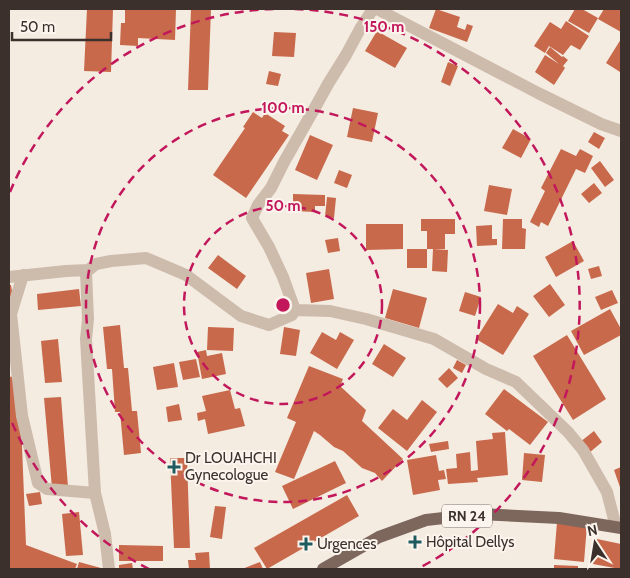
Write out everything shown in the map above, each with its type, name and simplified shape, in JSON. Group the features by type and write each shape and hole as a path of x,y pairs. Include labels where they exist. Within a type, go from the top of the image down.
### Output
{"main road":[{"name":"RN 24","path":"323,569 379,538 426,520 479,514 558,518 619,528"}],"street":[{"path":"109,569 105,534 95,493 86,339 88,319 86,272 96,264 104,262 146,258 186,275 241,316 269,325 292,316 295,310 283,277 269,246 252,218 373,9"},
{"path":"377,9 538,93 601,124 621,131"},
{"path":"9,276 88,270"},
{"path":"23,275 11,314 22,416 38,483 47,489 95,493"},
{"path":"295,310 330,311 366,319 434,339 486,369 516,382 584,450 607,492 619,528"}],"building":[{"path":"87,9 113,9 111,72 84,71"},
{"path":"125,9 176,9 175,40 138,38 138,46 120,45 121,23 125,23"},
{"path":"191,9 211,9 208,90 188,90"},
{"path":"436,9 460,17 457,27 465,30 467,24 473,26 467,42 429,28"},
{"path":"575,9 582,9 598,18 589,33 568,21"},
{"path":"604,9 621,9 621,32 598,19"},
{"path":"566,21 589,36 580,50 571,45 563,55 549,46 545,53 534,46 550,22 561,29"},
{"path":"377,31 407,48 395,68 365,51"},
{"path":"274,32 296,33 294,57 272,56"},
{"path":"621,39 621,70 620,72 606,63"},
{"path":"550,47 568,60 554,85 535,72 545,55 559,64 546,53"},
{"path":"448,62 458,66 450,86 441,82"},
{"path":"269,71 281,74 278,86 266,84"},
{"path":"353,108 378,113 372,142 347,137"},
{"path":"253,112 262,118 265,113 285,126 282,131 289,135 246,198 213,175 245,128 243,127"},
{"path":"513,129 531,139 521,158 502,148"},
{"path":"594,132 605,138 599,149 588,142"},
{"path":"310,135 333,145 317,180 295,170"},
{"path":"561,149 576,156 580,149 593,156 585,173 576,169 548,226 541,222 539,227 530,222 545,191 541,188"},
{"path":"600,161 614,180 605,187 591,168"},
{"path":"339,170 352,175 347,188 334,183"},
{"path":"594,183 602,193 589,203 581,194"},
{"path":"489,185 512,189 507,215 484,211"},
{"path":"293,194 325,195 325,206 315,206 315,212 293,211"},
{"path":"327,197 336,198 334,218 325,217"},
{"path":"421,219 455,219 455,234 445,234 445,249 427,249 427,231 421,231"},
{"path":"503,219 522,219 522,228 526,229 525,249 502,249"},
{"path":"366,224 403,224 403,249 366,250"},
{"path":"492,225 492,239 497,239 497,245 477,246 476,226"},
{"path":"338,238 340,251 328,253 325,240"},
{"path":"573,241 584,261 556,277 545,257"},
{"path":"407,249 427,249 427,268 407,268"},
{"path":"433,249 448,250 447,272 432,271"},
{"path":"218,255 246,276 237,289 208,268"},
{"path":"599,266 602,276 591,279 588,269"},
{"path":"329,269 334,299 311,303 306,273"},
{"path":"550,284 565,305 549,317 533,296"},
{"path":"9,285 11,285 13,297 9,297"},
{"path":"79,289 81,306 38,310 37,294"},
{"path":"393,289 427,298 419,328 385,318"},
{"path":"612,290 618,303 601,310 595,297"},
{"path":"465,292 481,297 475,316 459,311"},
{"path":"498,304 513,313 517,306 529,314 503,355 476,339"},
{"path":"610,309 621,329 621,335 584,355 571,331"},
{"path":"120,325 124,368 128,368 132,411 137,411 141,453 124,455 120,412 115,412 112,369 107,369 103,327"},
{"path":"208,327 234,328 233,351 207,350"},
{"path":"284,327 300,330 296,356 280,354"},
{"path":"322,332 336,340 340,332 354,340 337,369 310,353"},
{"path":"567,335 606,399 573,420 533,356"},
{"path":"58,339 62,382 45,383 41,341"},
{"path":"384,344 406,358 393,377 372,364"},
{"path":"206,350 207,356 222,353 226,374 202,379 197,352"},
{"path":"196,359 200,377 183,380 179,362"},
{"path":"457,360 466,365 462,373 453,368"},
{"path":"174,363 178,387 157,390 153,367"},
{"path":"309,366 343,379 340,386 366,410 362,421 403,459 382,481 375,473 362,468 343,451 334,447 314,431 294,479 275,472 296,422 287,418"},
{"path":"449,368 458,378 447,388 438,379"},
{"path":"16,376 22,446 26,545 77,564 75,569 9,569 9,377"},
{"path":"504,389 548,422 530,445 509,429 507,431 485,414"},
{"path":"230,390 235,409 240,408 245,426 208,434 205,419 198,421 197,413 206,411 202,396"},
{"path":"61,397 68,487 52,488 44,398"},
{"path":"422,400 437,412 407,451 378,428 393,409 407,420"},
{"path":"179,404 182,420 168,422 166,407"},
{"path":"594,431 602,442 589,453 580,442"},
{"path":"505,432 508,475 477,478 478,482 448,484 446,469 457,468 456,454 470,452 471,471 478,470 476,441 493,439 492,433"},
{"path":"448,441 449,449 431,452 429,444"},
{"path":"524,453 545,455 542,482 522,480"},
{"path":"436,455 439,471 444,470 446,479 438,480 440,490 413,495 407,460"},
{"path":"170,458 187,458 190,548 174,548"},
{"path":"335,461 346,483 293,509 282,486"},
{"path":"621,467 621,490 614,470"},
{"path":"40,492 42,504 29,506 26,494"},
{"path":"347,495 359,516 267,569 254,548"},
{"path":"215,506 226,507 222,539 210,537"},
{"path":"79,512 83,555 66,556 62,514"},
{"path":"557,522 587,525 584,562 554,559"},
{"path":"597,539 621,544 620,569 593,564"},
{"path":"119,545 163,546 163,561 119,561"},
{"path":"209,552 210,569 189,569 188,560 196,560 195,553"},
{"path":"79,562 101,568 101,569 77,569"},
{"path":"260,562 263,569 242,569"},
{"path":"132,563 133,569 119,569 119,565"},
{"path":"554,565 578,566 578,569 554,569"}],"place":[{"name":"Dr LOUAHCHI Gynecologue","path":"174,467"},
{"name":"Hôpital Dellys","path":"415,542"},
{"name":"Urgences","path":"306,544"}]}
